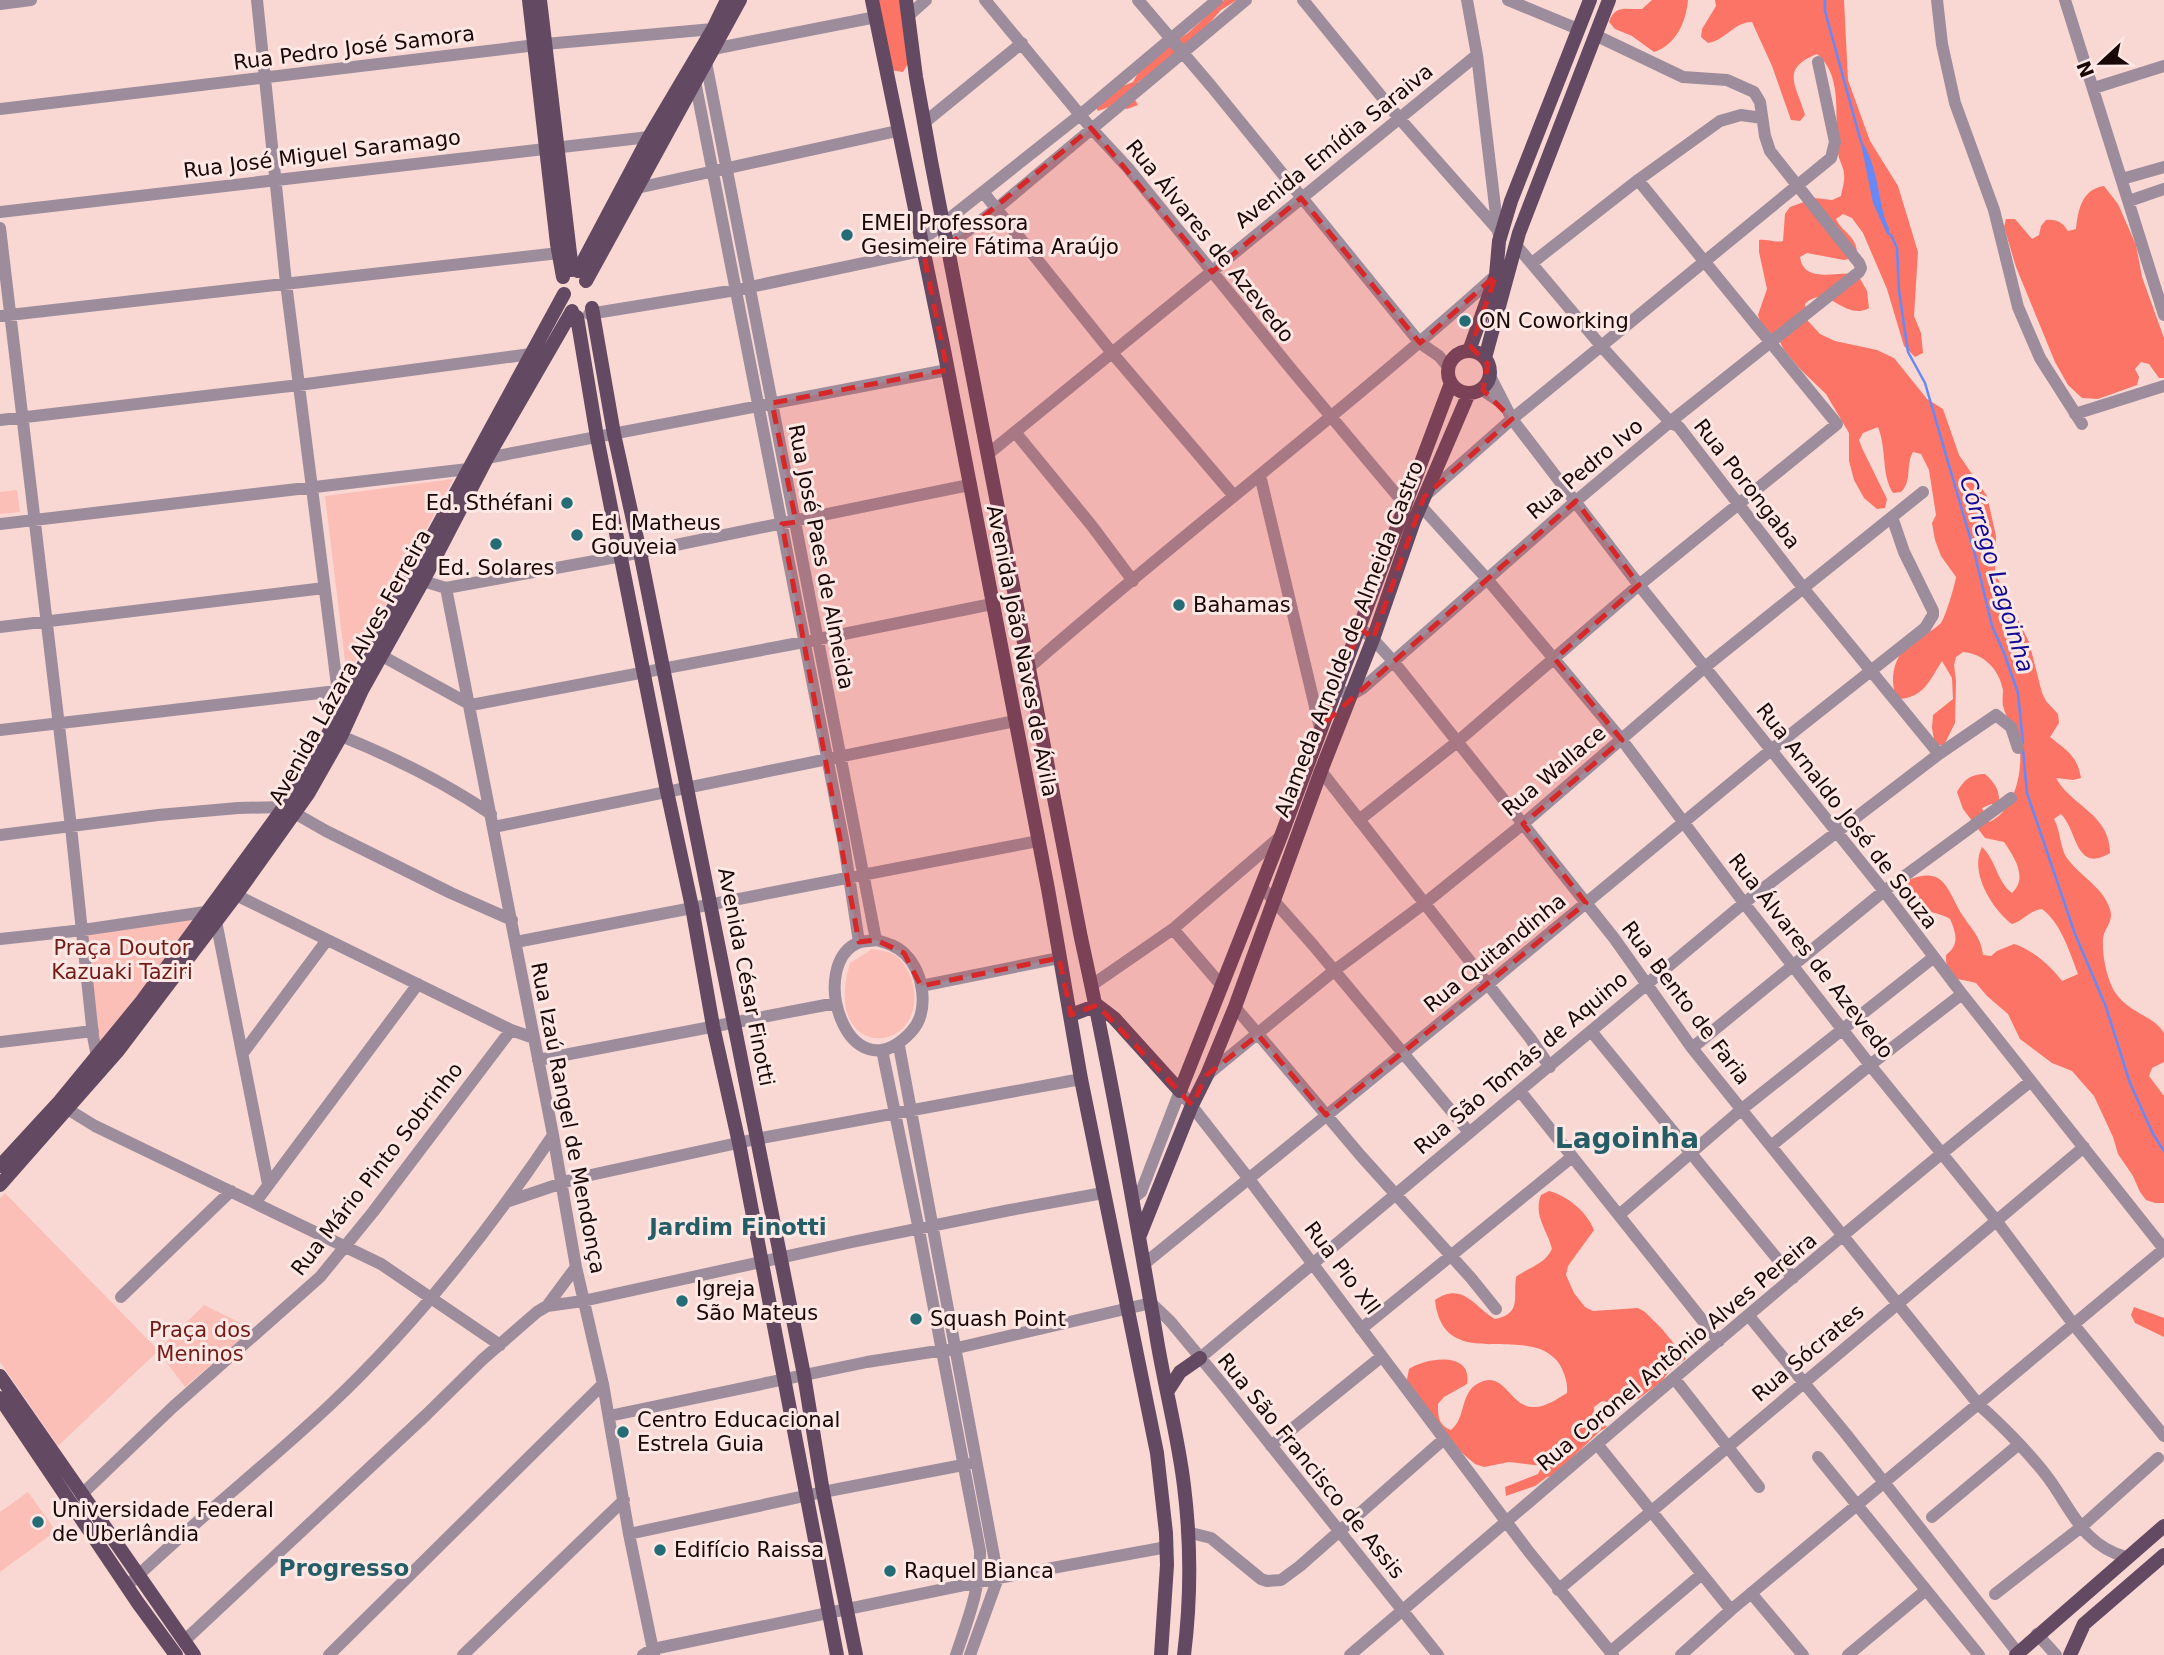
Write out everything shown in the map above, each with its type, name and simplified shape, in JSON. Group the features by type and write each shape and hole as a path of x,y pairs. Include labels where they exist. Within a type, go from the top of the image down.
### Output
{"main road":[{"path":"529,0 540,45"},
{"path":"540,0 540,45 552,148 559,253 575,275"},
{"path":"584,313 564,294 690,66 707,53 713,29 727,0"},
{"path":"575,275 637,188 695,81 707,53 740,0"},
{"name":"Avenida João Naves de Ávila","path":"872,0 1015,721 1103,1193 1157,1453 1167,1547 1161,1655"},
{"name":"Avenida João Naves de Ávila","path":"906,0 925,122 1097,1005 1184,1485 1189,1597 1184,1655"},
{"path":"1469,351 1496,275 1499,236 1511,201 1590,0"},
{"path":"1485,358 1469,351 1447,360 1451,383 1462,392 1475,391 1489,374 1485,358 1519,233 1609,0"},
{"path":"552,148 584,313"},
{"name":"Avenida Lázara Alves Ferreira","path":"210,916 236,895 289,810 340,709 424,581 468,469 564,294"},
{"name":"Avenida Lázara Alves Ferreira","path":"0,1185 102,1061 142,1001 210,916 341,736 376,653 440,535 487,458 584,313"},
{"name":"Avenida César Finotti","path":"584,313 640,552 804,1375 823,1492 856,1655"},
{"name":"Avenida César Finotti","path":"584,313 597,437 692,907 713,1026 739,1143 837,1655"},
{"name":"Alameda Arnolde de Almeida Castro","path":"1140,1237 1192,1105 1235,1007 1321,771 1373,639 1417,503 1451,383"},
{"name":"Alameda Arnolde de Almeida Castro","path":"1180,1091 1360,628 1417,503 1475,391"},
{"path":"1071,1015 1097,1005"},
{"name":"Rua Pio Xll","path":"1097,1005 1114,1018 1180,1091"},
{"name":"Avenida Lázara Alves Ferreira","path":"0,1166 64,1105"},
{"path":"1167,1392 1180,1372 1200,1358"},
{"path":"0,1376 81,1494 176,1655"},
{"path":"0,1398 133,1580 194,1655"},
{"path":"2017,1654 2164,1526"},
{"path":"2070,1655 2084,1624 2164,1555"}],"street":[{"path":"0,4 31,0"},
{"path":"257,0 286,283 340,709"},
{"path":"908,16 926,0"},
{"name":"Rua Álvares de Azevedo","path":"985,0 1091,128 1128,168 1331,415 1487,579 1622,740 1870,1065 1995,1219 2074,1325 2164,1436"},
{"path":"1138,0 1420,344 1447,360"},
{"path":"922,246 945,223 1217,0"},
{"path":"584,313 736,290 922,246 949,245 996,209 1246,0"},
{"path":"1303,0 1499,236"},
{"path":"1467,0 1478,55 1499,236"},
{"path":"1508,0 1578,29"},
{"path":"1937,0 1942,44 1955,103 1994,210 2018,307 2040,358 2078,419 2164,386"},
{"path":"2065,0 2161,292 2164,315"},
{"path":"707,53 876,17"},
{"name":"Rua Pedro José Samora","path":"0,109 540,45 713,29"},
{"path":"1595,35 1683,77 1727,80 1754,92 1760,102 1770,150 1797,184"},
{"path":"925,122 1022,43"},
{"name":"Rua José Paes de Almeida","path":"707,53 876,940"},
{"name":"Avenida Emídia Saraiva","path":"988,454 1478,55"},
{"path":"1417,503 1512,419 1831,158 1835,142 1818,61"},
{"name":"Rua José Paes de Almeida","path":"690,66 782,524 859,942"},
{"path":"2094,89 2164,66"},
{"path":"1126,74 1138,89"},
{"path":"1532,263 1638,180 1720,121 1741,115 1762,118"},
{"path":"637,188 897,131"},
{"name":"Rua José Miguel Saramago","path":"0,212 649,137"},
{"path":"2122,180 2164,167"},
{"path":"1359,820 1457,742 1639,585 1837,424 1638,180"},
{"name":"Rua Pedro Ivo","path":"1351,695 1363,688 1670,422 1859,272 1861,268 1797,184"},
{"path":"2129,201 2164,189"},
{"path":"983,192 1113,354 1234,496"},
{"path":"0,228 5,315 23,417 72,827 93,1031 102,1061"},
{"name":"Rua Porongaba","path":"1516,246 1602,347 1670,422 1679,427 1804,589 1939,754"},
{"path":"5,315 559,253"},
{"path":"1031,666 1420,344 1496,275"},
{"path":"0,420 299,385 531,354"},
{"path":"487,458 947,370"},
{"name":"Rua Arnaldo José de Souza","path":"1489,374 1512,419 1639,585 1884,891 2164,1249"},
{"name":"Rua Arnaldo José de Souza","path":"1475,391 1503,404"},
{"path":"1015,432 1133,581"},
{"path":"0,524 468,469"},
{"path":"1260,475 1321,732"},
{"path":"424,581 446,588 796,522 969,485"},
{"name":"Rua Wallace","path":"1207,1075 1335,970 1523,824 1705,667 1923,492"},
{"name":"Rua Quitandinha","path":"1144,1264 1925,628 1933,615 1917,574 1904,552 1892,517"},
{"path":"0,627 324,588"},
{"name":"Rua Izaú Rangel de Mendonça","path":"446,588 471,705 576,1267 603,1384 650,1653"},
{"path":"376,653 471,705 992,604"},
{"name":"Rua Bento de Faria","path":"1360,628 1393,661 1586,903 1647,982 1692,1048 1979,1405 1999,1422 2047,1477 2080,1528 2096,1543 2126,1558"},
{"path":"1337,689 1351,695"},
{"path":"0,730 337,691"},
{"name":"Rua São Tomás de Aquino","path":"1200,1358 1468,1131 1550,1067 1647,982 1744,903 1939,754 1996,715 2011,727 2018,748"},
{"path":"341,736 379,751 426,775 492,821 667,791 1015,721"},
{"path":"1321,771 1550,1067"},
{"path":"1692,1048 1884,891 2011,798"},
{"path":"0,835 238,808 289,810 451,894 512,920"},
{"path":"1092,985 1172,929 1281,836"},
{"path":"516,942 1038,841"},
{"path":"1261,886 1335,970 1468,1131"},
{"path":"236,895 511,1030 534,1038"},
{"path":"0,939 210,916 243,1053 268,1184"},
{"path":"1172,929 1222,986"},
{"path":"243,1053 327,940"},
{"path":"876,940 891,944 914,964 921,986 923,1008 914,1029 899,1045 882,1050 861,1045 851,1038 843,1027 836,1003 839,965 850,949 859,942 876,940"},
{"path":"1619,1215 1742,1109 1934,957"},
{"path":"921,986 1059,958"},
{"path":"255,1203 418,984"},
{"path":"1771,1146 1962,994"},
{"path":"538,1060 836,1003"},
{"path":"1235,1007 1496,1309"},
{"name":"Rua Mário Pinto Sobrinho","path":"81,1494 207,1376 302,1295 347,1246 511,1030"},
{"path":"0,1042 93,1031"},
{"path":"1591,1031 1793,1278"},
{"path":"899,1045 998,1578 970,1655"},
{"path":"882,1050 980,1551 977,1583 956,1655"},
{"path":"509,1201 578,1178 756,1139 896,1114 993,1093 1081,1079"},
{"name":"Rua Coronel Antônio Alves Pereira","path":"1350,1655 1843,1235 2031,1081"},
{"name":"Rua Pio Xll","path":"1180,1091 1558,1590 1611,1653"},
{"name":"Alameda Arnolde de Almeida Castro","path":"1132,1199 1141,1192 1180,1091"},
{"path":"1520,1091 1719,1341"},
{"path":"64,1105 95,1126 381,1264 500,1345"},
{"path":"133,1580 329,1406 432,1299 509,1201 553,1135"},
{"name":"Rua Sócrates","path":"1558,1590 1995,1219 2084,1147"},
{"path":"0,1150 17,1148"},
{"path":"1361,1329 1572,1157"},
{"path":"121,1297 230,1191"},
{"path":"547,1306 583,1301 933,1226 1103,1193"},
{"path":"1681,1655 1751,1593 2164,1249"},
{"path":"184,1641 500,1345 547,1306 576,1267"},
{"path":"608,1416 785,1378 957,1348 1151,1303"},
{"name":"Rua São Francisco de Assis","path":"1151,1303 1170,1321 1438,1655"},
{"path":"1749,1316 1886,1483 2017,1654"},
{"path":"1271,1446 1381,1357"},
{"path":"1674,1378 1759,1487"},
{"path":"329,1655 603,1384"},
{"path":"1188,1532 1211,1538 1261,1579 1274,1582 1281,1580 1444,1439"},
{"path":"1597,1444 1731,1610"},
{"path":"1932,1517 2018,1445"},
{"path":"1818,1457 1979,1655"},
{"path":"1994,1594 2080,1528 2158,1458"},
{"path":"629,1534 823,1492 978,1463"},
{"path":"463,1655 624,1500"},
{"path":"650,1653 829,1612 1167,1547"},
{"path":"1611,1653 1702,1574"},
{"path":"1849,1655 1926,1590"},
{"path":"1751,1593 1803,1655"},
{"path":"2037,1634 2056,1655"}],"highlighted area":[{"path":"1091,128 1212,272 1301,198 1420,343 1496,275 1471,347 1488,364 1483,390 1512,419 1424,497 1373,639 1360,628 1324,723 1576,501 1639,585 1555,659 1622,740 1523,824 1586,903 1326,1115 1258,1035 1207,1075 1192,1105 1097,1005 1071,1015 1059,958 921,986 904,953 876,940 859,942 782,524 796,522 772,403 947,370 923,251 949,245"}],"green space":[{"path":"453,479 347,677 325,496"},
{"path":"17,490 20,512 0,514 0,492"},
{"name":"Praça Doutor Kazuaki Taziri","path":"204,912 95,1057 83,930"},
{"path":"872,949 897,956 913,985 913,1009 905,1026 892,1036 876,1038 861,1033 849,1019 845,996 850,963"},
{"name":"Praça dos Meninos","path":"5,1193 158,1350 204,1305 253,1329 185,1387 158,1351 58,1446 0,1362 0,1198"},
{"path":"28,1492 56,1531 0,1572 0,1512"}],"shaded area":[{"path":"875,0 904,0 909,62 903,72 890,70"},
{"path":"1224,0 1237,0 1221,10 1158,70 1138,82 1136,90 1130,91 1138,105 1127,109 1115,105 1098,111 1095,106 1110,91 1133,82 1144,62 1188,33"},
{"path":"1652,0 1688,0 1678,32 1662,49 1654,52 1632,36 1615,29 1609,22 1618,10 1642,9"},
{"path":"1715,0 1844,0 1848,80 1870,141 1898,186 1918,252 1914,316 1921,333 1923,353 1915,357 1904,346 1887,289 1863,233 1852,218 1843,214 1836,219 1856,246 1857,251 1853,258 1844,260 1807,253 1800,257 1803,266 1815,274 1858,275 1867,291 1869,308 1852,310 1829,299 1813,298 1805,304 1808,321 1820,334 1835,341 1877,350 1894,358 1927,399 1943,409 1959,455 1987,496 1996,536 1995,573 2029,642 2042,693 2058,714 2059,723 2050,737 2074,758 2081,778 2056,778 2104,829 2110,853 2099,858 2090,858 2084,854 2061,814 2054,819 2063,851 2070,862 2101,893 2110,909 2111,918 2103,945 2112,987 2124,1003 2153,1022 2164,1033 2164,1062 2152,1068 2149,1076 2164,1096 2164,1203 2146,1200 2140,1192 2118,1154 2094,1096 2072,1071 2052,1063 2020,1039 2008,1014 1976,983 1950,975 1946,955 1953,947 1955,938 1950,919 1916,908 1904,899 1906,881 1929,876 1937,878 1948,889 1976,934 1983,955 1991,956 2014,944 2041,959 2062,981 2078,974 2055,922 2042,909 2012,924 1990,900 1978,867 1982,847 2012,893 2019,881 2016,861 2004,842 1985,838 1963,809 1957,792 1968,778 1985,774 1999,795 1999,804 1982,808 1989,822 2004,810 2014,792 2020,752 2005,712 2003,690 1998,675 1984,659 1971,653 1963,652 1956,657 1955,723 1944,745 1935,745 1932,728 1933,715 1953,699 1952,678 1942,661 1920,692 1897,699 1895,693 1893,679 1897,660 1909,644 1941,623 1956,577 1941,556 1935,540 1932,523 1936,515 1929,470 1921,454 1913,452 1905,487 1901,492 1893,493 1887,478 1878,427 1863,433 1859,440 1887,499 1885,508 1877,509 1864,498 1854,480 1849,461 1849,433 1826,394 1761,324 1758,315 1767,289 1759,240 1783,241 1785,214 1790,207 1815,198 1832,200 1841,196 1844,174 1838,153 1835,87 1831,75 1817,54 1798,66 1794,72 1795,87 1805,115 1800,121 1791,120 1772,66 1752,22 1740,25 1708,43 1701,37 1702,29 1716,6"},
{"path":"2104,186 2118,204 2136,245 2142,277 2164,338 2164,378 2159,378 2149,364 2141,362 2135,369 2139,377 2137,385 2098,399 2082,398 2068,385 2055,362 2016,267 2004,227 2006,219 2015,219 2032,239 2039,235 2046,220 2059,222 2068,231 2076,229 2082,202 2091,191"},
{"path":"1549,1191 1576,1206 1587,1217 1594,1230 1568,1266 1566,1275 1574,1293 1585,1307 1593,1311 1638,1308 1663,1330 1686,1359 1638,1399 1620,1404 1602,1401 1594,1407 1594,1414 1607,1427 1553,1476 1535,1486 1506,1496 1505,1487 1538,1474 1542,1466 1509,1462 1484,1467 1475,1464 1462,1453 1409,1387 1407,1379 1409,1369 1426,1362 1447,1360 1463,1366 1467,1373 1467,1384 1444,1397 1438,1404 1441,1423 1451,1430 1459,1419 1472,1388 1486,1380 1500,1384 1518,1401 1532,1407 1546,1405 1567,1393 1560,1365 1544,1351 1526,1346 1469,1342 1453,1336 1441,1323 1435,1300 1453,1293 1461,1294 1495,1319 1509,1313 1514,1304 1516,1277 1540,1262 1552,1249 1539,1209 1541,1195"},
{"path":"2134,1307 2164,1318 2164,1337 2135,1323 2131,1315"}],"water":[{"path":"1860,139 1875,173 1891,236 1887,234 1873,203"}],"waterway":[{"name":"Córrego Lagoinha","path":"1825,0 1825,11 1861,142"},
{"name":"Córrego Lagoinha","path":"1882,216 1888,229"},
{"name":"Córrego Lagoinha","path":"1891,235 1897,248 1899,291 1908,352 1925,383 1974,551 1992,626 2018,693 2023,743"},
{"name":"Córrego Lagoinha","path":"2023,750 2027,793 2075,934 2106,1007 2130,1083 2153,1134 2164,1151"}],"place":[{"name":"EMEI Professora Gesimeire Fátima Araújo","path":"847,235"},
{"name":"ON Coworking","path":"1465,321"},
{"name":"Ed. Sthéfani","path":"567,503"},
{"name":"Ed. Matheus Gouveia","path":"577,535"},
{"name":"Ed. Solares","path":"496,544"},
{"name":"Bahamas","path":"1179,605"},
{"name":"Igreja São Mateus","path":"682,1301"},
{"name":"Squash Point","path":"916,1319"},
{"name":"Centro Educacional Estrela Guia","path":"623,1432"},
{"name":"Universidade Federal de Uberlândia","path":"38,1522"},
{"name":"Edifício Raissa","path":"660,1550"},
{"name":"Raquel Bianca","path":"890,1571"}],"district":[{"name":"Lagoinha","path":"1627,1138"},
{"name":"Jardim Finotti","path":"738,1227"},
{"name":"Progresso","path":"344,1568"}]}
